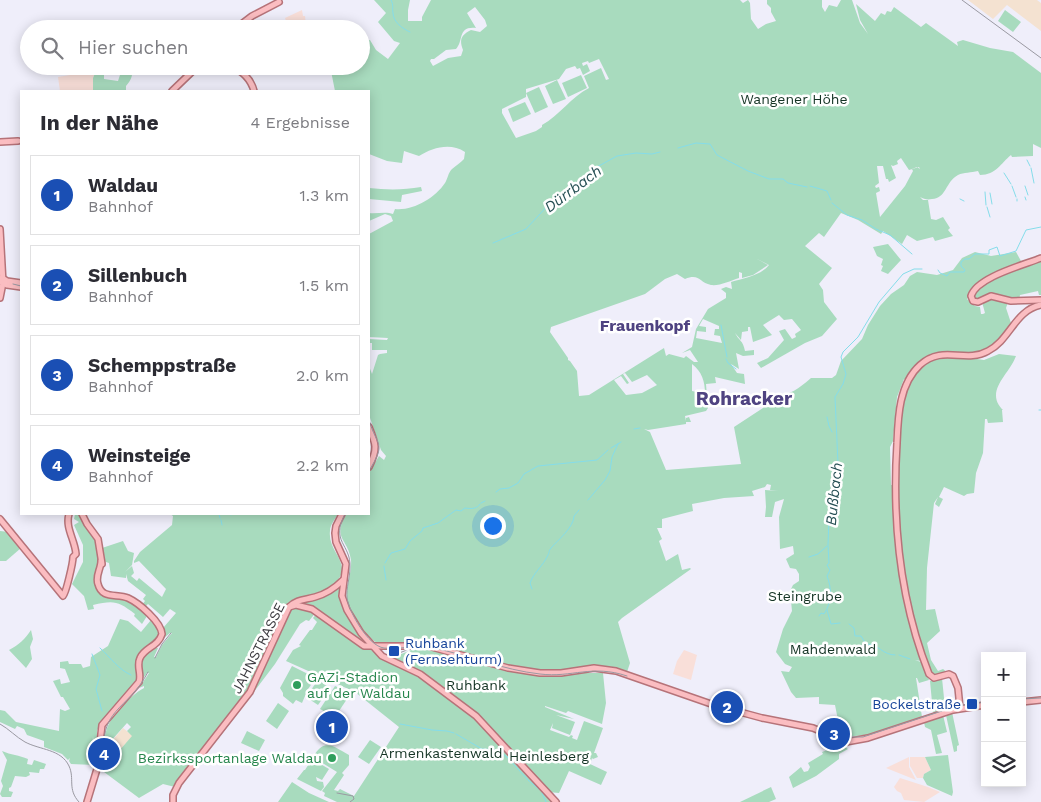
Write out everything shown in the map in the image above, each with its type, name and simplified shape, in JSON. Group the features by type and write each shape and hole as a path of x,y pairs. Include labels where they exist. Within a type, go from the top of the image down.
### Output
{"main road":[{"path":"247,20 280,1"},
{"path":"251,20 277,6 280,1"},
{"path":"178,84 184,75"},
{"path":"173,90 188,75"},
{"path":"243,75 248,79 254,90"},
{"path":"0,141 18,141"},
{"path":"0,229 0,298"},
{"path":"1041,258 991,278 974,290 971,296 973,301 978,302 990,296 1014,301 1041,300"},
{"path":"1,283 20,283"},
{"path":"12,283 20,287"},
{"path":"957,707 956,684 952,675 934,678 930,676 903,583 897,540 895,490 901,402 910,377 924,361 940,354 973,356 988,352 997,345 1022,315 1032,308 1041,305"},
{"path":"370,430 376,450 370,463"},
{"path":"370,436 373,448 370,462"},
{"path":"0,519 63,596 66,592 73,557 76,555 75,543 68,526 69,515"},
{"path":"82,515 98,540 102,569 98,580 101,589 109,594 128,597 159,624 162,632 157,644 141,656 138,682 102,725 98,766 87,802"},
{"path":"340,515 334,526 333,536 343,559 343,601 371,646 386,660"},
{"path":"341,515 335,534 336,542 346,562 343,579 338,588 348,615 371,646 386,660 420,674 476,716 556,802"},
{"path":"324,594 338,582 344,570"},
{"name":"JAHNSTRASSE","path":"172,802 179,783 250,692 289,606 295,602 301,603 338,588"},
{"path":"285,613 301,603 317,612 363,645 432,646 508,668 540,673 561,673 594,668 616,671 715,705 762,718 816,729 846,742 868,738 957,707 981,705"},
{"path":"379,646 377,649 379,653"},
{"path":"1026,702 1041,700"}],"shaded area":[{"path":"968,0 1037,0 1041,3 1041,31 1007,5 993,19"},
{"path":"302,10 305,20 286,20 285,18"},
{"path":"94,75 93,90 60,90 58,77"},
{"path":"684,650 697,655 691,680 673,674 677,661"},
{"path":"123,728 133,736 119,751 110,743"},
{"path":"909,757 909,767 916,780 886,768"},
{"path":"910,757 925,757 931,770 924,774 923,778 917,778 910,766"},
{"path":"900,778 940,792 924,802 904,800 901,793 894,787"}],"green space":[{"path":"374,0 410,0 408,21 422,21 422,17 431,0 740,0 743,3 748,0 750,3 751,19 758,29 776,21 771,8 767,4 767,0 822,0 822,7 825,12 829,5 837,7 841,0 852,0 860,23 868,34 860,20 856,4 875,21 881,13 885,15 887,11 891,12 894,7 921,27 926,23 958,46 957,42 963,40 1013,52 1041,73 1041,148 1033,144 1033,156 1012,157 1011,155 990,173 980,175 978,171 958,175 941,196 937,198 927,199 920,197 923,200 928,200 931,219 936,220 943,217 950,228 948,230 953,236 935,241 933,237 917,241 907,235 902,244 883,231 881,234 858,220 841,213 824,237 819,233 805,246 832,268 819,284 823,290 824,302 837,319 822,336 805,343 761,368 757,363 768,358 784,340 779,331 785,329 792,339 801,330 792,319 784,320 779,315 763,325 772,335 753,342 750,327 748,327 748,331 742,332 741,340 735,333 745,351 754,350 754,355 743,356 736,353 739,369 731,364 737,373 744,374 745,384 715,377 716,383 706,384 708,408 706,411 685,416 686,421 686,418 689,417 691,422 648,430 644,429 650,432 666,470 741,464 734,427 763,408 770,395 793,391 811,378 832,378 836,375 841,361 862,339 880,306 891,294 904,285 910,276 917,272 937,275 953,270 962,258 975,252 991,256 1016,252 1021,261 1024,262 993,273 994,275 975,287 967,299 975,306 980,307 981,314 985,313 982,302 993,297 1008,302 1006,308 1011,323 1001,338 992,347 980,353 939,352 932,354 920,362 907,379 904,379 897,397 893,441 890,447 894,526 901,578 928,675 934,680 928,677 921,661 915,660 921,662 929,680 919,683 916,678 922,717 867,735 846,735 836,730 839,725 835,705 819,704 819,697 796,698 791,692 781,671 789,672 792,667 785,664 776,652 783,629 792,611 790,591 793,585 799,581 799,574 796,569 790,568 786,559 794,554 793,546 780,549 779,517 784,499 775,502 772,517 765,517 765,490 778,491 770,490 771,485 767,484 765,487 752,491 754,496 724,498 692,504 693,511 662,519 662,528 657,528 662,539 659,541 666,561 678,554 682,570 691,569 618,622 630,663 627,672 602,667 549,672 510,667 440,647 380,644 370,637 359,625 348,604 347,589 351,560 340,529 346,515 370,515 370,471 379,456 384,460 386,456 381,450 370,418 370,369 372,374 378,355 387,353 387,350 372,350 370,339 387,340 388,338 370,337 370,233 393,221 391,216 385,214 370,221 370,213 393,214 395,209 416,206 430,198 441,189 452,169 464,159 465,152 453,147 441,147 419,156 404,151 402,163 387,161 370,154 370,90 335,90 332,75 370,75 370,40 376,50 388,59 400,43 394,41 378,22 386,13","holes":["475,7 485,20 487,26 480,32 471,30 463,36 461,56 448,58 433,66 430,61 431,59 434,59 446,50 456,49 463,32 466,29 476,28 467,13","599,59 609,79 606,80 601,68 584,76 589,88 542,125 542,127 516,138 502,113 502,109 526,97 526,89 559,79 566,69 575,66 577,69 580,68 583,75 590,71 587,64 583,66 582,63 588,61 589,63","901,158 909,170 912,169 913,171 905,186 880,217 876,193 880,191 879,187 876,188 875,186 879,183 877,166 883,166 886,179 889,182 896,178 891,165 898,164 897,161","755,258 769,265 756,274 746,278 731,282 732,289 726,287 721,289 726,293 726,298 708,309 696,329 692,347 682,353 690,350 698,362 694,362 686,356 684,358 669,354 666,356 664,348 589,395 579,396 577,371 550,332 551,327 645,294 665,279 677,274 685,279 694,277 707,284 714,285 739,278 739,272 742,273 742,278 753,275 768,265","703,319 719,326 719,329 715,329 714,335 720,336 722,343 696,338 697,331 706,332 706,327 699,326","692,364 701,374 704,381 705,394 692,391","625,373 632,382 647,375 657,385 642,393 626,395 614,380 621,376 627,384 629,383 623,374"]},
{"path":"1005,10 1021,22 1013,32 998,21"},
{"path":"94,75 104,75 104,79 118,81 120,75 132,75 126,90 93,90"},
{"path":"581,75 587,88 568,97 562,83"},
{"path":"557,80 566,99 553,104 545,86"},
{"path":"539,87 548,107 535,113 526,93"},
{"path":"525,102 531,114 513,122 508,109"},
{"path":"421,187 422,191 402,195 401,202 370,199 370,188 408,189"},
{"path":"888,244 901,260 888,274 881,271 883,259 877,256 873,247"},
{"path":"1041,259 1041,295 1039,295 1038,291 1020,295 1019,300 995,295 975,301 972,294 974,291 993,281 993,278"},
{"path":"999,354 1016,356 997,390 998,403 1003,410 1003,422 988,423 987,419 985,419 983,453 976,473 974,493 964,496 944,487 939,497 943,499 939,507 935,504 938,497 934,503 927,568 926,610 935,609 940,631 927,643 931,660 938,671 943,669 948,673 937,676 932,675 917,632 908,598 898,526 898,443 902,406 907,387 917,370 934,358 957,356 984,360"},
{"path":"75,515 81,515 97,541 100,560 98,588 128,600 147,616 142,624 134,616 135,614 120,604 106,602 93,605 94,609 88,610 84,596 72,584 83,562 83,545 74,525 79,522 74,519"},
{"path":"172,515 337,515 331,527 330,539 342,567 337,581 324,592 292,601 294,607 316,612 309,621 306,620 300,624 275,664 218,739 214,737 175,787 163,784 139,798 100,769 101,765 109,760 105,736 114,715 144,688 144,686 139,688 149,673 142,680 142,661 146,654 158,648 154,657 156,657 162,645 172,633 164,638 163,628 176,613 170,609 163,617 148,604 144,608 141,606 145,601 143,599 146,595 128,581 126,574 126,578 111,576 109,563 103,561 102,548 123,541 128,551 134,553 132,565 125,572 132,566 134,573 131,576 137,581 139,578 162,597 166,589 139,561 134,563 134,561 140,552 172,525","holes":["127,723 131,727 127,731 132,736 119,751 110,742"]},
{"path":"0,531 9,532 21,548 6,561 0,561"},
{"path":"339,586 339,594 344,609 366,644 363,644 303,604 304,601"},
{"name":"Armenkastenwald","path":"317,613 385,661 418,675 475,717 552,802 337,802 324,796 325,793 322,791 337,772 316,759 318,756 315,754 319,749 326,745 339,749 349,755 349,765 342,773 344,775 334,790 338,791 340,789 354,796 399,727 355,692 286,661 293,650 301,646 299,645 310,630 312,630 317,622 313,618"},
{"path":"120,619 128,621 141,632 151,620 159,629 159,637 153,644 143,650 136,667 136,681 101,721 97,731 96,760 93,736 94,765 71,764 70,758 68,760 62,754 44,747 44,741 27,735 24,729 17,726 15,729 0,722 0,710 5,711 16,722 59,731 60,709 65,711 70,709 53,681 60,679 61,684 70,682 65,669 60,668 60,662 68,661 69,664 81,664 83,668 90,666 91,657 108,646"},
{"path":"31,630 33,639 30,647 32,659 26,668 9,650 22,642"},
{"path":"414,649 439,651 508,670 549,677 603,673 606,703 602,724 568,711 566,713 545,706 574,719 556,715 575,722 570,735 552,728 553,723 550,730 569,737 571,735 573,736 572,738 577,740 584,721 603,728 594,753 598,757 592,758 590,764 607,772 601,785 569,771 559,793 548,792 483,720 454,697 391,658"},
{"name":"GAZi-Stadion auf der Waldau","path":"292,666 316,678 308,689 302,703 296,700 293,704 283,696 280,688"},
{"path":"942,678 945,708 933,713 930,681"},
{"path":"318,680 330,688 318,705 306,697"},
{"path":"335,686 351,693 335,717 320,709"},
{"path":"278,703 289,711 277,729 266,721"},
{"path":"952,712 959,745 957,746 957,751 954,752 946,715"},
{"path":"943,715 947,732 937,735 942,753 936,754 931,730 925,727 924,722"},
{"path":"247,731 265,740 259,751 241,743"},
{"path":"370,740 381,747 369,764 358,757"},
{"path":"836,741 848,749 839,754 839,759 816,776 793,788 789,777 801,767 804,772 808,771 810,767 808,763 823,754 822,752 835,747"},
{"path":"2,751 28,759 27,764 32,765 34,760 46,764 44,769 40,769 39,773 29,772 30,775 26,777 15,776 9,788 9,791 13,792 11,797 2,797 0,794 3,786 1,781 7,760"},
{"path":"948,755 952,796 927,785 923,778 924,774 931,770 925,757"},
{"path":"312,759 329,769 322,780 316,777 317,781 323,782 324,787 321,791 297,779"},
{"path":"292,782 309,793 329,802 278,802"},
{"path":"771,787 776,799 769,802 740,802"}],"waterway":[{"path":"391,0 393,16 402,27 410,32"},
{"name":"Dürrbach","path":"678,148 696,143 710,144 717,155 748,171 769,179 783,179 788,183 807,187"},
{"name":"Dürrbach","path":"493,243 526,229 552,201 597,167 617,156 660,152"},
{"path":"1027,160 1030,166"},
{"path":"1031,168 1034,183"},
{"path":"1004,173 1011,184"},
{"name":"Dürrbach","path":"810,186 827,191 831,200"},
{"path":"1012,186 1016,197"},
{"path":"1025,186 1028,195"},
{"path":"985,192 986,205"},
{"path":"990,193 992,204"},
{"path":"960,199 964,201"},
{"name":"Dürrbach","path":"832,203 847,215 862,220 890,235 912,254"},
{"path":"987,207 990,217"},
{"name":"Dürrbach","path":"938,270 947,276 950,272 964,272 965,270 961,266 961,262 975,254 989,254 989,250 997,247 1000,256 1016,251 1026,230 1041,227"},
{"name":"Bußbach","path":"819,616 821,613 824,614 827,609 830,595 827,576 830,570 827,565 829,563 829,518 838,464 835,397 843,384 846,374 841,357 843,352 858,337 879,302 903,274 914,269 922,269"},
{"path":"721,325 727,357"},
{"path":"726,359 736,369"},
{"path":"827,417 832,432"},
{"path":"634,429 640,428"},
{"path":"611,448 621,442"},
{"path":"588,500 610,471 612,457 618,444"},
{"path":"496,492 518,483 524,474 538,466 597,460 608,450"},
{"path":"481,503 485,501"},
{"path":"385,563 391,553 405,549 423,528 438,523 456,510 461,511 465,508 474,508 480,504"},
{"path":"532,589 530,583 534,576 551,548 569,529 574,516 579,510"},
{"path":"221,520 222,525"},
{"path":"809,557 818,554 827,546"},
{"path":"384,566 386,580"},
{"name":"Bußbach","path":"827,610 831,624 840,623"},
{"name":"Bußbach","path":"849,624 854,628 855,636 861,636 866,644 895,655"},
{"path":"100,648 119,667 131,675"},
{"path":"92,654 100,675 96,689 102,711"},
{"name":"Bußbach","path":"899,655 910,659"},
{"path":"400,724 454,733"},
{"path":"456,734 482,749 497,750 507,757 540,790"},
{"path":"542,793 546,802"}],"tram line":[{"path":"962,0 1041,58"},
{"path":"13,284 20,286"},
{"path":"370,423 379,445 378,454 370,469"},
{"path":"345,515 341,523 340,537 349,559 350,571 347,598 360,628 378,646 384,648 433,648 513,669 540,674 551,675 603,671 627,676"},
{"path":"155,658 162,644 171,633"},
{"path":"389,657 407,650"},
{"path":"105,761 104,744 110,720 140,685 148,672"},
{"path":"1026,699 1041,698"},
{"path":"825,730 848,737 863,737 957,706 981,703"},
{"path":"325,739 336,723"},
{"path":"0,724 25,742 61,756 71,771 73,793 79,802"},
{"path":"337,793 353,796 354,799 350,802"}],"place":[{"name":"Ruhbank (Fernsehturm)","path":"394,651"},
{"name":"GAZi-Stadion auf der Waldau","path":"297,685"},
{"name":"Bockelstraße","path":"972,704"},
{"name":"Sillenbuch","path":"727,707"},
{"name":"Waldau","path":"332,727"},
{"name":"Schemppstraße","path":"834,734"},
{"name":"Weinsteige","path":"104,754"},
{"name":"Bezirkssportanlage Waldau","path":"332,758"}],"district":[{"name":"Frauenkopf","path":"645,325"},
{"name":"Rohracker","path":"744,398"}],"park label":[{"name":"Wangener Höhe","path":"794,99"},
{"name":"Steingrube","path":"805,596"},
{"name":"Mahdenwald","path":"833,649"},
{"name":"Ruhbank","path":"476,685"},
{"name":"Heinlesberg","path":"549,756"}]}
